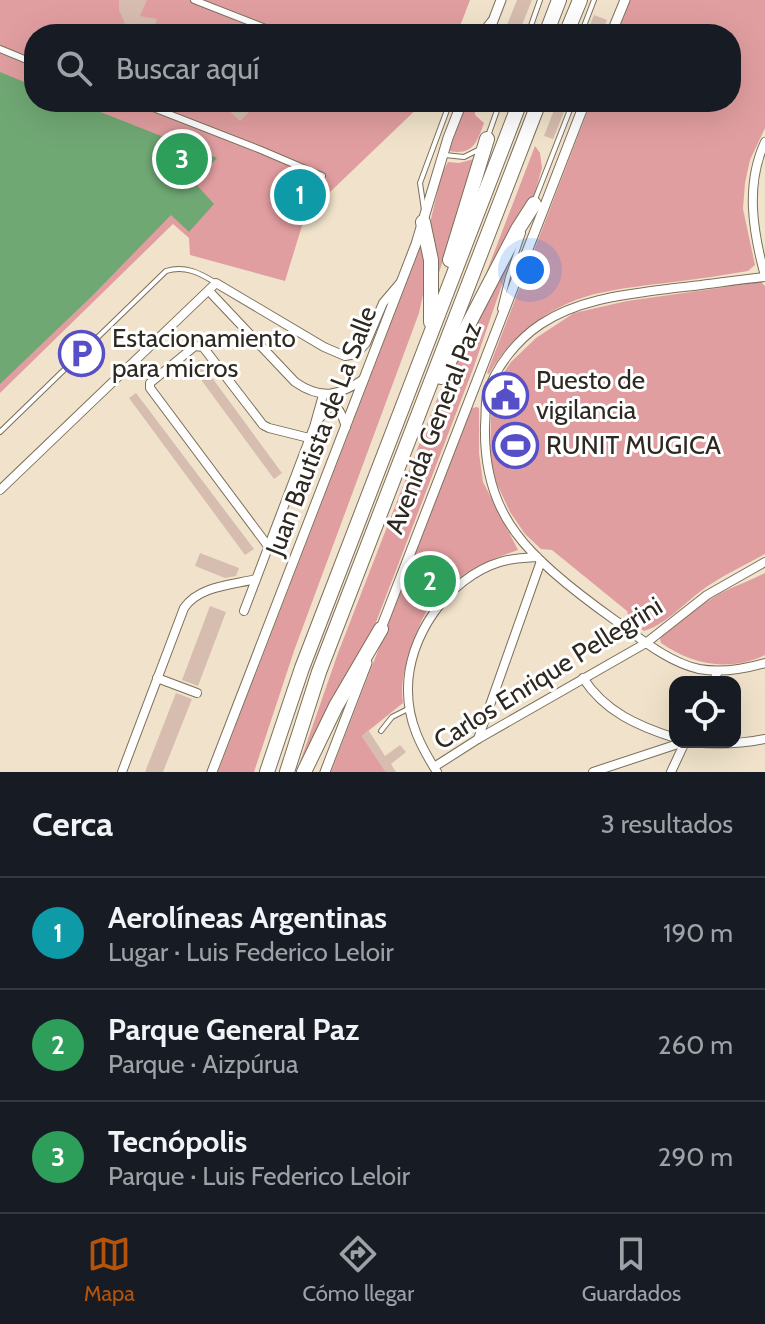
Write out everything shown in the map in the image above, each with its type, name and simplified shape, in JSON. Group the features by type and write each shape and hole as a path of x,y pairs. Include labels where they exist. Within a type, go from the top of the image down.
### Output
{"highway":[{"path":"550,24 559,0"},
{"path":"570,24 580,0"},
{"name":"Avenida General Paz","path":"267,772 302,668 516,112"},
{"name":"Avenida General Paz","path":"287,772 319,672 535,112"},
{"path":"431,330 458,229 487,139"},
{"path":"417,419 534,204"},
{"path":"424,219 431,260 431,330"},
{"path":"304,772 336,706 381,629"}],"street":[{"path":"194,0 255,24"},
{"path":"492,24 501,0"},
{"path":"615,24 625,0"},
{"path":"0,49 24,59"},
{"path":"164,112 322,176"},
{"name":"Juan Bautista de La Salle","path":"212,772 403,279 458,112"},
{"name":"Avenida General Paz","path":"325,772 581,112"},
{"path":"765,142 759,156 752,211 765,276 597,301 542,324 520,341 497,371 487,396 484,451 488,476 498,503 514,531 539,559 597,608 646,643 684,664 718,671 764,663 765,670"},
{"path":"0,490 216,283 324,347 345,356 356,354 366,343 383,303 403,279"},
{"path":"209,291 295,382 323,395 348,389 365,378"},
{"path":"268,546 150,388 150,383 200,345 263,425 309,438"},
{"path":"474,391 487,396"},
{"path":"314,427 323,395"},
{"path":"244,611 314,427 326,408 335,407 340,411 346,427"},
{"path":"435,770 417,739 408,690 414,654 425,626 456,588 484,568 514,558 539,559"},
{"path":"478,739 539,559"},
{"name":"Carlos Enrique Pellegrini","path":"435,770 478,739 646,643 707,595 765,562"},
{"path":"122,772 190,599 209,590 256,579"},
{"path":"716,676 718,671"},
{"path":"157,678 197,693"},
{"path":"583,678 611,710 630,722 669,736"},
{"path":"741,743 765,739"},
{"path":"593,772 669,747"},
{"path":"671,772 681,748"}],"lane":[{"path":"532,24 540,0"},
{"path":"585,24 594,0"},
{"path":"487,24 497,11"},
{"path":"424,219 420,183 446,112"},
{"path":"443,155 464,157 478,150 487,139 496,112"},
{"path":"492,342 508,277 569,112"},
{"path":"0,432 166,271 185,268 216,283"},
{"path":"381,731 392,717 410,709"}],"shaded area":[{"path":"0,0 470,0 461,24 24,24 24,112 414,112 305,216 285,281 190,255 189,238 173,224 0,393"},
{"path":"630,0 765,0 765,128 750,160 743,209 755,265 748,271 625,288 579,299 548,314 521,334 489,374 587,112 741,112 741,24 621,24"},
{"path":"0,72 24,82 24,112 100,112 217,158 194,182 214,204 189,232 171,215 0,384"},
{"path":"463,112 475,112 484,123 476,142 464,151 449,151"},
{"path":"535,146 540,153 542,168 534,196 475,302"},
{"path":"474,159 438,274 430,223 442,173 448,162"},
{"path":"421,246 426,281 419,313 294,651 254,772 218,772"},
{"path":"515,247 473,369 373,630 299,765 338,653 434,406"},
{"path":"761,282 765,286 765,554 712,583 668,618 644,631 630,622 627,611 552,550 541,549 525,534 510,512 497,484 490,458 491,418 500,378 511,362 536,338 574,313 627,301"},
{"path":"477,407 483,482 518,550 454,581 426,612 405,667 403,703 362,736 386,772 331,772 472,408"},
{"path":"765,573 765,655 738,663 712,664 685,657 661,643 663,635 704,603"}],"building":[{"path":"119,0 147,0 140,16 157,19 155,24 125,24 119,10"},
{"path":"517,0 532,0 522,24 507,24"},
{"path":"594,15 607,20 606,24 590,24"},
{"path":"230,112 249,112 240,121"},
{"path":"553,112 564,112 553,139 544,136"},
{"path":"199,360 282,473 274,479 191,366"},
{"path":"136,393 254,549 245,555 129,398"},
{"path":"200,553 239,568 236,576 225,578 195,566"},
{"path":"210,606 226,612 198,686 182,680"},
{"path":"176,693 192,699 163,772 145,772"},
{"path":"369,731 385,756 400,745 406,752 391,764 396,772 386,772 362,736"}],"place":[{"name":"Tecnópolis","path":"182,159"},
{"name":"Aerolíneas Argentinas","path":"300,195"},
{"name":"Estacionamiento para micros","path":"81,353"},
{"name":"Puesto de vigilancia","path":"505,395"},
{"name":"RUNIT MUGICA","path":"515,445"},
{"name":"Parque General Paz","path":"430,581"}]}
